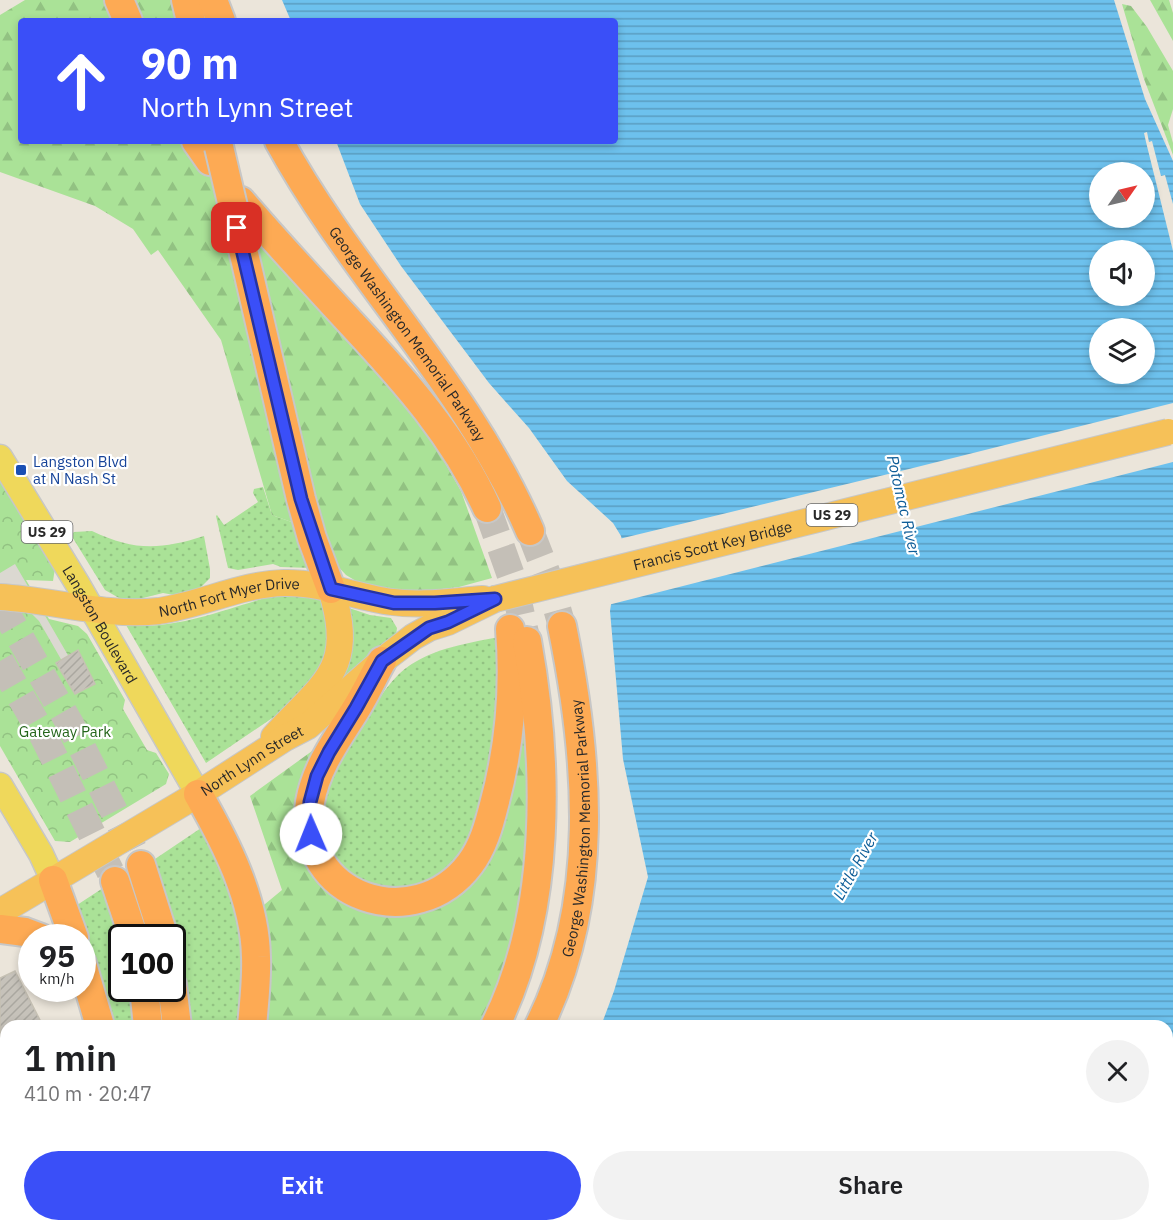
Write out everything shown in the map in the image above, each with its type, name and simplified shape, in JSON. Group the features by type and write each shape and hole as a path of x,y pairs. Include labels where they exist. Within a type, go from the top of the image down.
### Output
{"highway":[{"path":"119,0 127,18"},
{"path":"186,0 189,18"},
{"path":"213,0 220,18"},
{"name":"George Washington Memorial Parkway","path":"281,144 334,230 475,426 507,480 530,531"},
{"path":"211,148 239,215 301,499 341,624 341,639 335,665 320,690 253,760"},
{"name":"George Washington Memorial Parkway","path":"239,215 396,372 433,416 462,460 487,508"},
{"name":"Francis Scott Key Bridge","path":"495,599 1173,431"},
{"name":"North Fort Myer Drive","path":"0,597 130,612 157,611 195,604 248,589 281,583 301,583 394,603 495,599"},
{"name":"North Lynn Street","path":"0,912 308,726 382,661 429,628 448,622 495,599"},
{"name":"George Washington Memorial Parkway","path":"542,1020 558,982 572,931 581,875 585,826 577,704 562,626"},
{"name":"George Washington Memorial Parkway","path":"382,661 320,770 310,802 309,824 316,853 334,878 362,896 380,902 398,902 427,895 456,878 470,865 484,838 509,738 518,631 536,705 540,755 538,855 533,902 522,951 508,997 498,1020"},
{"path":"198,794 232,859 250,918 256,956 252,1020"},
{"path":"141,866 160,924"},
{"path":"53,880 69,924"},
{"path":"115,881 130,924"},
{"path":"0,928 18,931"},
{"path":"93,1002 98,1020"},
{"path":"145,1002 147,1020"},
{"path":"174,1002 176,1020"}],"main road":[{"name":"Langston Boulevard","path":"0,457 91,608 198,794"},
{"path":"0,785 41,854 53,880"}],"green space":[{"path":"25,0 108,0 116,18 18,18 18,144 189,144 220,187 300,525 272,515 221,340 158,250 151,255 133,229 95,206 0,172 0,15"},
{"path":"133,0 177,0 181,18 140,18"},
{"path":"1150,0 1169,0 1173,13 1173,41"},
{"path":"1122,4 1131,6 1147,27 1173,71 1173,109 1168,125 1173,143 1173,155 1144,79"},
{"path":"254,235 399,393 432,440 461,491 492,578 459,587 408,593 356,581 346,575 332,560 263,308 270,300"},
{"name":"Gateway Park","path":"0,480 55,568 53,581 26,580 49,619 78,626 87,634 125,700 123,709 147,750 156,753 169,774 166,784 70,842 55,841 0,746"},
{"path":"263,487 272,515 300,525 312,568 281,567 273,564 238,570 228,568 216,516 224,525 258,502 253,493 254,489"},
{"path":"92,531 121,542 147,546 174,544 204,536 210,578 200,588 174,595 163,593 135,600 119,598 105,590 71,535 74,532"},
{"path":"276,595 309,595 324,601 329,619 329,654 293,704 206,763 126,625 146,626 184,621"},
{"path":"349,608 370,615 391,618 397,628 396,635 326,697"},
{"path":"499,637 508,685 479,833 444,879 374,893 325,853 318,806 347,738 354,740 386,689 399,674 410,666 433,653"},
{"path":"523,700 534,810 516,942 487,1020 262,1020 259,909 282,890 250,796 330,738 307,804 349,893 462,881"},
{"path":"204,826 239,915 244,956 239,1020 190,1020 186,987 186,924 173,924 155,859"},
{"path":"103,888 116,924 108,924 108,1002 131,1002 133,1020 112,1020 96,968 96,924 80,924 74,907"}],"shaded area":[{"path":"15,564 69,657 62,661 39,621 32,614 16,613 7,619 3,626 0,625 0,573"}],"water":[{"path":"282,0 1114,0 1145,99 1173,161 1173,1020 603,1020 648,877 623,759 610,611 624,550 621,536 613,523 567,481 529,428 489,383 401,266 360,204 337,144 618,144 618,18 290,18"}],"pier":[{"path":"1147,132 1149,142 1152,141 1161,176 1165,175 1173,204 1173,251 1155,178 1155,162 1151,162 1144,133"},
{"path":"1173,403 1173,462 608,605 610,591 618,572 621,550 619,539"}],"building":[{"path":"78,650 95,684 75,694 56,663"},
{"path":"15,971 18,977 18,1002 31,1002 40,1020 0,1020 0,978"}],"tunnel":[{"path":"487,508 514,584 525,633"},
{"path":"530,531 548,577 562,626"},
{"path":"0,603 70,724 141,865"},
{"path":"0,661 44,737 115,881"}],"place":[{"name":"Langston Blvd at N Nash St","path":"21,470"}],"route":[{"path":"237,228 306,519 331,589 394,603 495,599 448,622 429,628 413,637 382,661 317,776 310,802 311,834"}],"water label":[{"name":"Potomac River","path":"904,505"},
{"name":"Little River","path":"855,866"}]}
